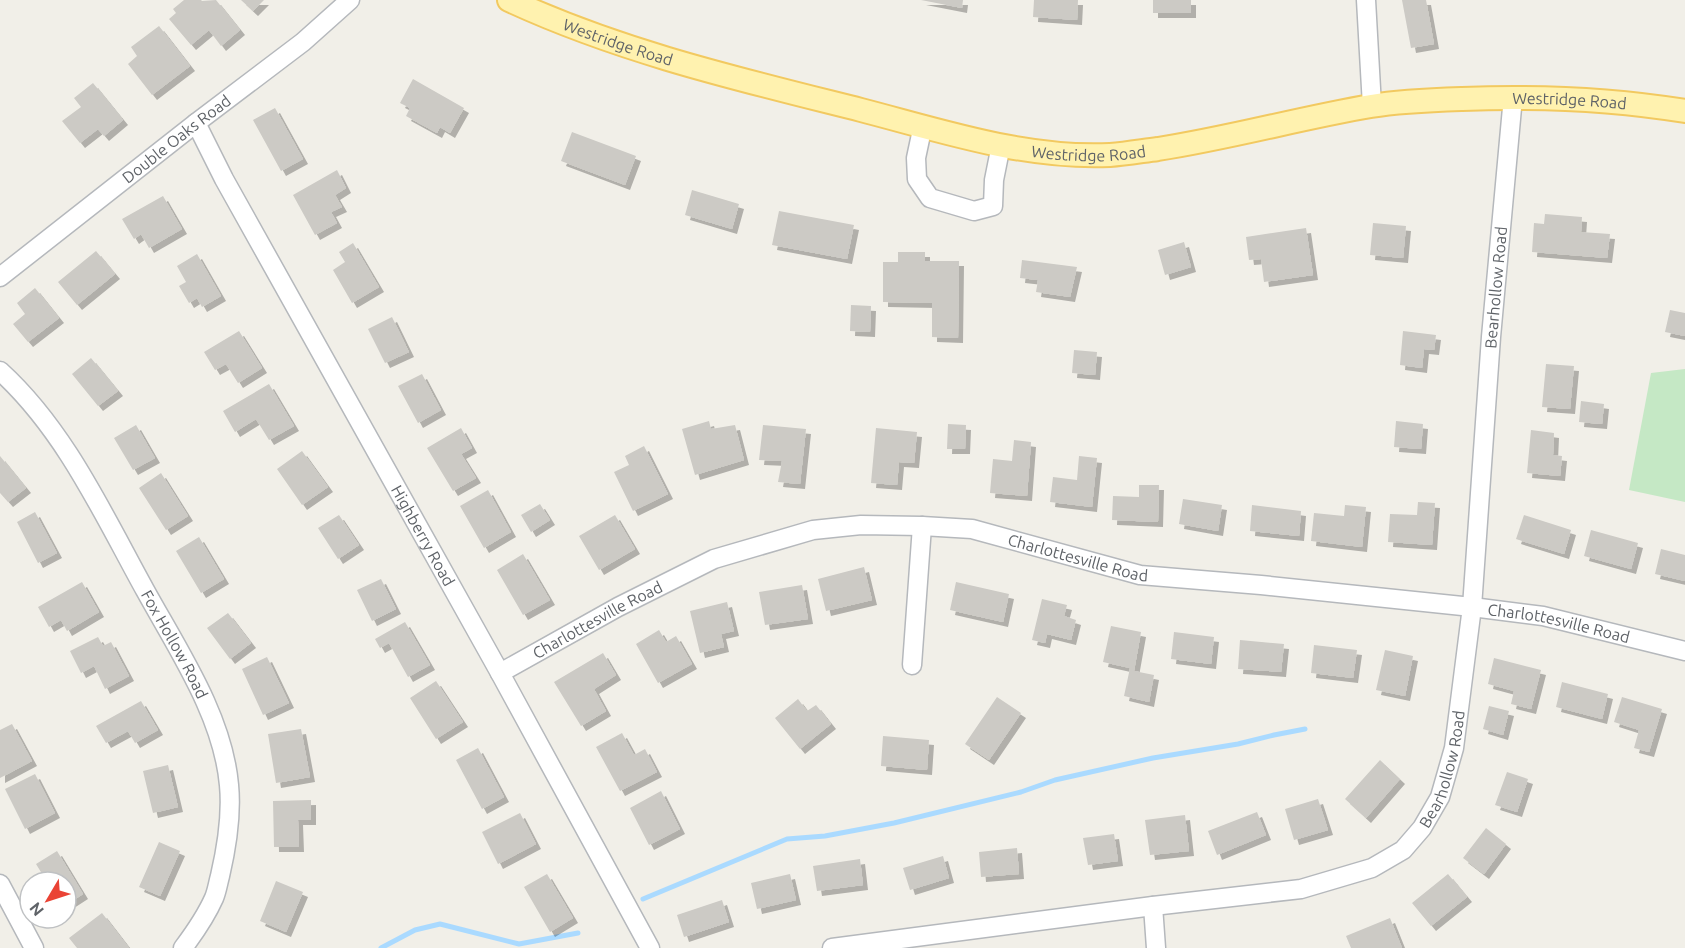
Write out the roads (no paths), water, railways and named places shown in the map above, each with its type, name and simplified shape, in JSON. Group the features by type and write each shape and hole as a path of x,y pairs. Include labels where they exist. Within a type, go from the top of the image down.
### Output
{"main road":[{"name":"Westridge Road","path":"509,0 539,14 633,48 776,88 1001,145 1044,153 1114,155 1187,145 1372,106 1418,101 1513,97 1563,98 1685,111"}],"street":[{"name":"Double Oaks Road","path":"0,277 303,42 350,0"},
{"path":"1366,0 1372,106"},
{"name":"Bearhollow Road","path":"832,948 892,944 1153,906 1301,889 1372,868 1403,850 1422,828 1440,797 1454,748 1472,607 1491,338 1513,97"},
{"name":"Highberry Road","path":"196,123 224,179 500,673 650,948"},
{"path":"922,125 915,158 917,179 930,198 974,211 993,206 994,180 1001,145"},
{"name":"Fox Hollow Road","path":"0,371 22,391 53,431 83,478 194,681 212,717 219,739 229,783 230,812 223,863 215,896 183,948"},
{"name":"Charlottesville Road","path":"500,673 618,607 714,559 813,530 861,525 972,529 1140,575 1261,585 1543,616 1685,651"},
{"path":"912,665 922,526"},
{"path":"0,884 34,948"},
{"path":"1153,906 1156,948"}],"waterway":[{"path":"643,899 787,839 825,836 894,823 1021,792 1055,780 1153,758 1238,744 1305,729"},
{"path":"381,948 415,930 440,924 519,944 578,933"}]}
